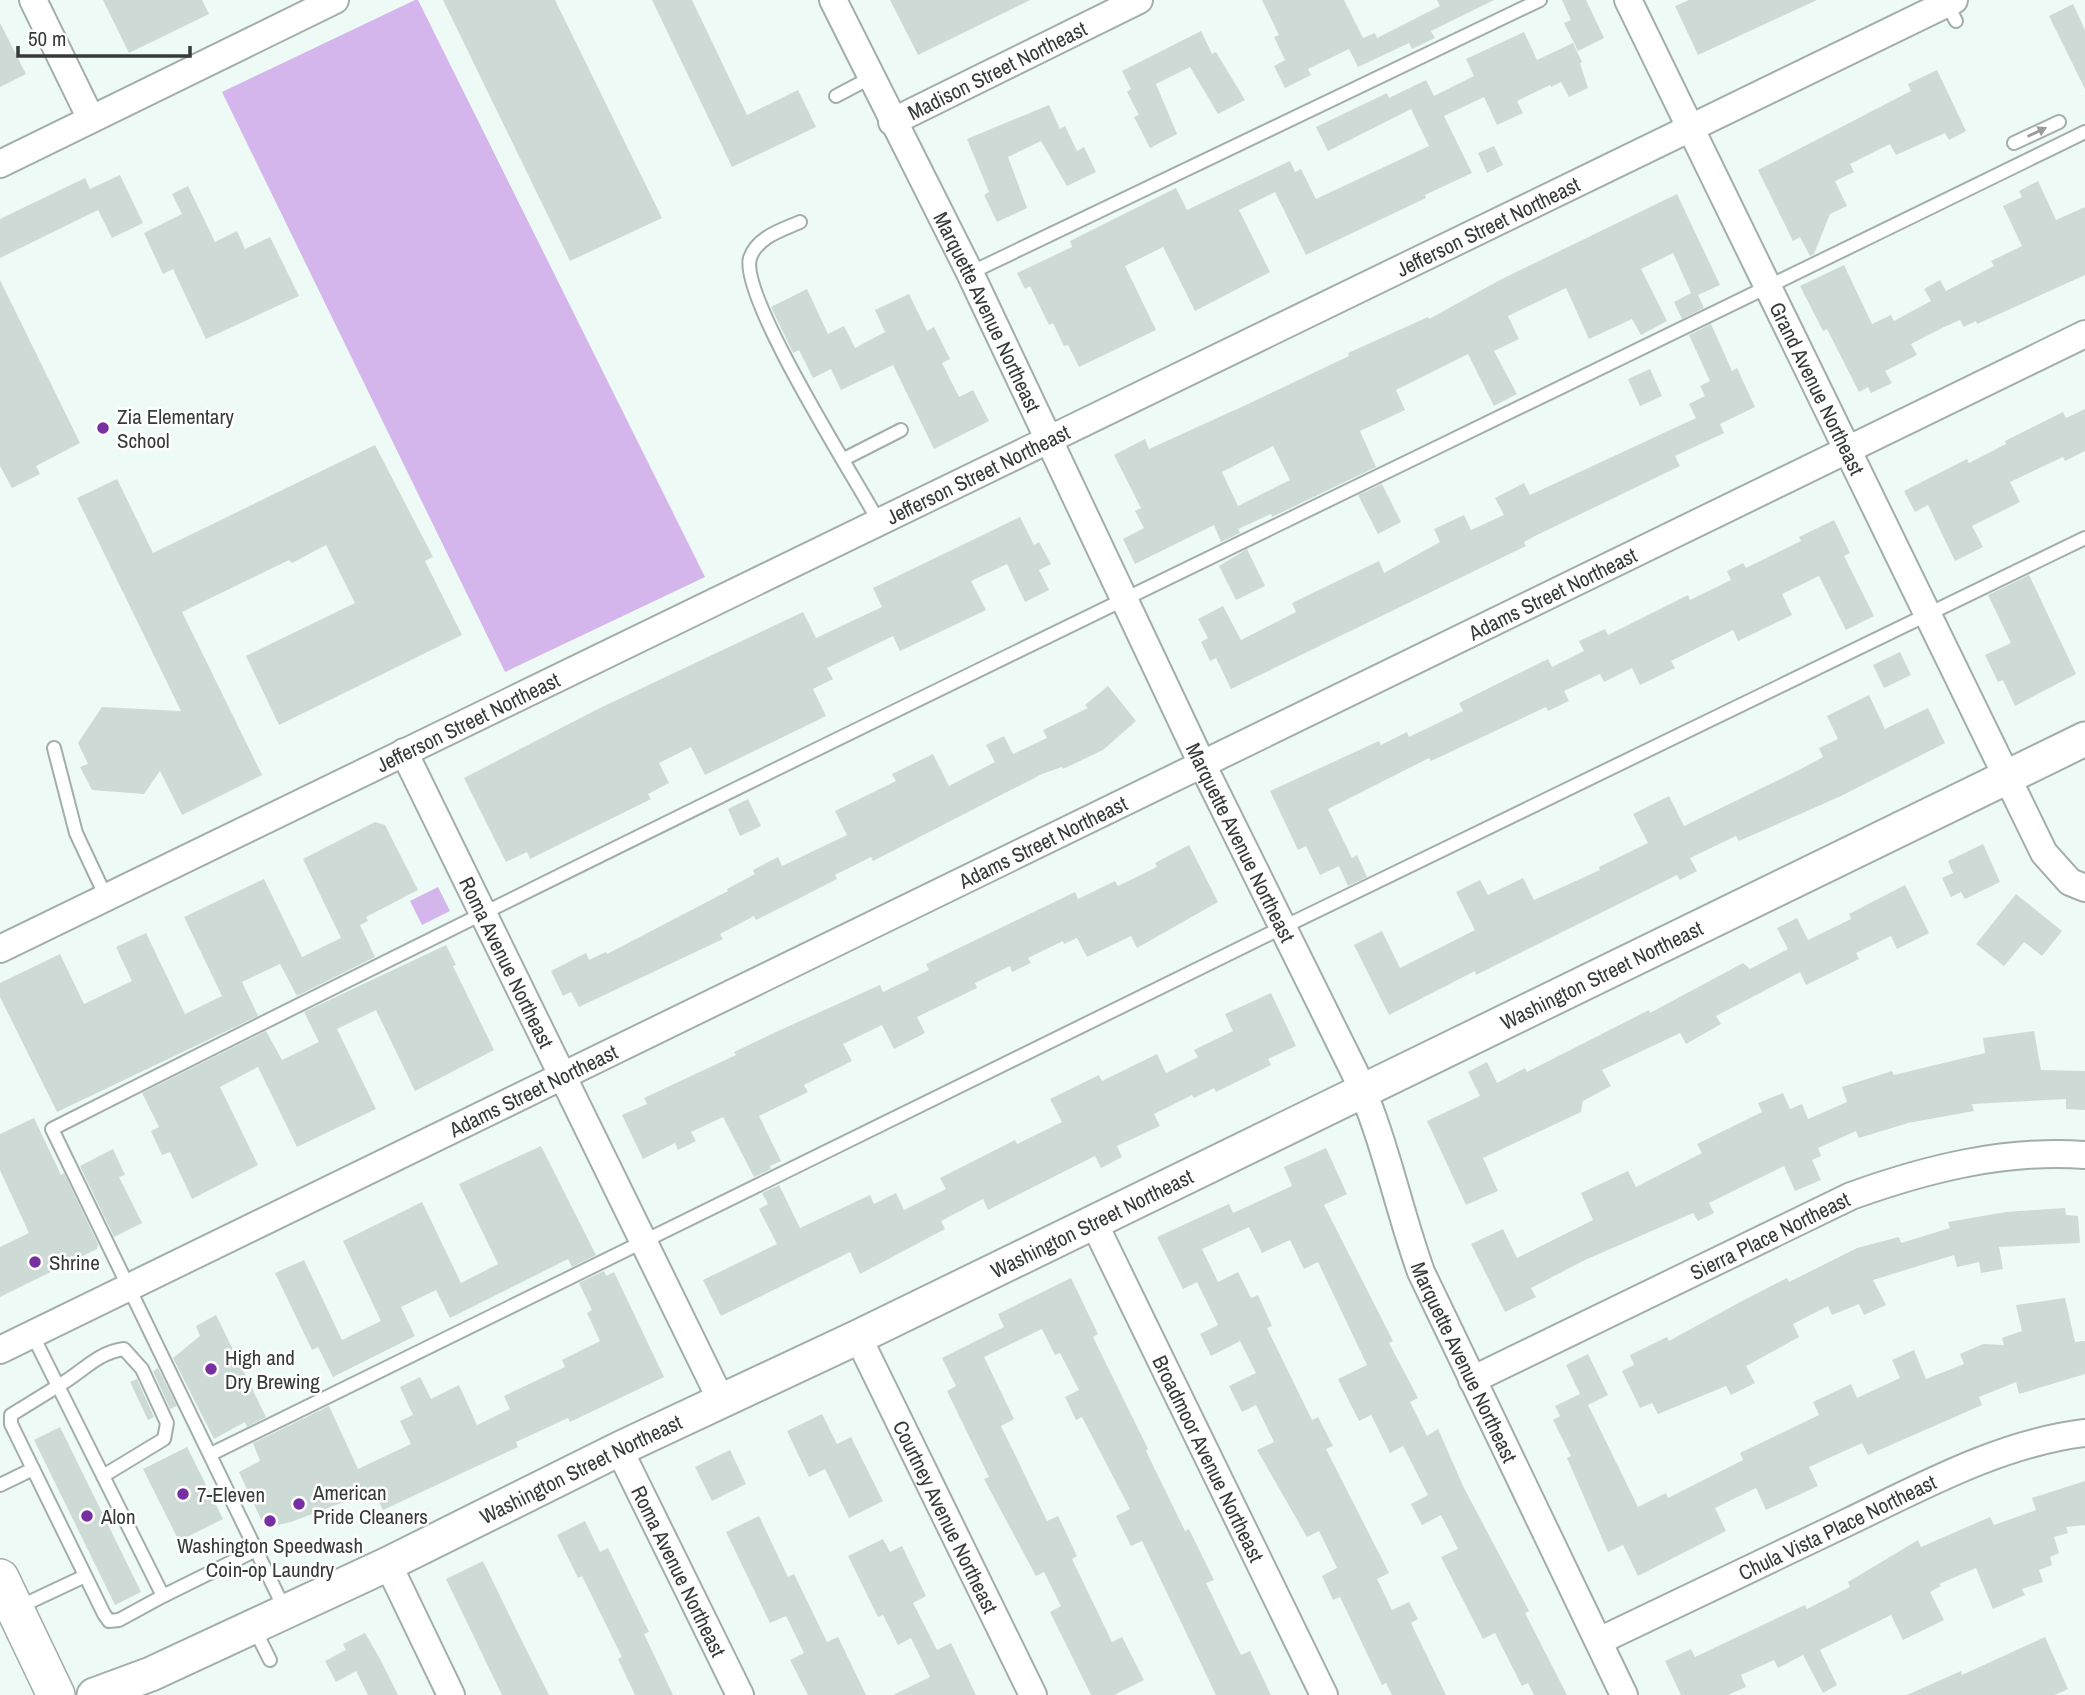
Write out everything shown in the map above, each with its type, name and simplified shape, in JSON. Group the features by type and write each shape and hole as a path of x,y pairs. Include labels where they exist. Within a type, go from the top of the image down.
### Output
{"main road":[{"path":"8,1594 56,1695"}],"street":[{"path":"33,0 91,119"},
{"path":"0,164 335,0"},
{"name":"Marquette Avenue Northeast","path":"832,0 970,273 1202,764 1362,1089 1377,1122 1399,1211 1420,1272 1624,1695"},
{"name":"Madison Street Northeast","path":"892,122 1139,0"},
{"name":"Grand Avenue Northeast","path":"1628,0 2044,853 2070,882 2085,888"},
{"name":"Jefferson Street Northeast","path":"0,948 1744,104 1952,8"},
{"name":"Adams Street Northeast","path":"0,1350 2085,334"},
{"name":"Washington Street Northeast","path":"94,1695 151,1674 388,1564 619,1449 858,1337 1362,1089 2085,739"},
{"name":"Roma Avenue Northeast","path":"404,752 721,1400"},
{"name":"Sierra Place Northeast","path":"1472,1380 1851,1196 1901,1178 1960,1164 2021,1155 2085,1155"},
{"name":"Broadmoor Avenue Northeast","path":"1093,1221 1324,1695"},
{"name":"Courtney Avenue Northeast","path":"858,1337 1033,1695"},
{"name":"Chula Vista Place Northeast","path":"1599,1641 1945,1476 2006,1451 2085,1433"},
{"name":"Roma Avenue Northeast","path":"619,1449 740,1695"},
{"path":"388,1564 451,1695"}],"lane":[{"path":"970,273 1540,0"},
{"path":"836,96 870,78"},
{"path":"2014,143 2059,122"},
{"path":"286,1612 131,1286 52,1129 482,911 1125,601 2085,132"},
{"path":"800,222 763,240 751,256 748,272 756,298 879,522"},
{"path":"844,459 901,430"},
{"path":"211,1454 1283,927 2085,538"},
{"path":"54,748 76,833 106,897"},
{"path":"32,1334 163,1596"},
{"path":"103,1476 164,1439 167,1423 142,1369 124,1349 104,1352 80,1374 11,1415 11,1424 109,1621 119,1620 256,1550"},
{"path":"0,1485 33,1469"},
{"path":"8,1594 85,1576"},
{"path":"254,1627 270,1660"}],"shaded area":[{"path":"418,0 705,577 505,672 222,92"},
{"path":"438,887 450,911 422,925 410,901"}],"building":[{"path":"103,0 202,0 209,14 129,53"},
{"path":"443,0 555,0 662,218 570,261"},
{"path":"652,0 692,0 747,115 798,90 816,127 732,167"},
{"path":"890,0 1030,0 918,55"},
{"path":"1262,0 1344,0 1363,38 1375,33 1377,38 1440,6 1437,0 1494,0 1431,31 1435,38 1412,49 1409,43 1358,67 1349,49 1308,69 1311,75 1285,88 1274,66 1285,60 1274,37 1279,35"},
{"path":"1562,0 1586,0 1604,38 1578,51 1564,23 1571,20"},
{"path":"1689,0 1817,0 1698,55 1675,6"},
{"path":"2073,4 2085,30 2085,89 2049,16"},
{"path":"0,23 26,74 0,87"},
{"path":"1201,31 1212,54 1216,52 1245,100 1218,114 1190,67 1156,84 1177,134 1150,148 1134,117 1139,115 1127,92 1131,89 1122,71"},
{"path":"1524,32 1537,60 1573,43 1582,62 1580,63 1588,88 1569,97 1561,82 1551,87 1550,85 1517,101 1523,113 1497,125 1484,97 1444,116 1472,173 1306,255 1275,192 1239,210 1270,272 1195,311 1163,247 1125,266 1156,330 1079,367 1068,345 1064,346 1053,323 1049,325 1030,286 1025,289 1017,273 1072,247 1070,241 1176,188 1187,210 1290,161 1295,172 1301,169 1316,199 1429,146 1411,109 1328,151 1316,127 1387,93 1389,98 1426,80 1434,96 1474,76 1466,59"},
{"path":"1937,70 1966,131 1949,140 1945,133 1896,155 1890,144 1850,164 1854,172 1835,181 1847,206 1830,214 1814,254 1810,256 1800,237 1793,241 1758,170 1911,91 1908,84"},
{"path":"1049,105 1060,129 1065,126 1077,151 1084,147 1096,172 1067,186 1041,141 1008,157 1027,208 997,222 984,195 989,192 967,139"},
{"path":"1494,146 1503,165 1487,173 1478,153"},
{"path":"120,175 143,223 112,238 98,210 0,258 0,219 85,178 90,189"},
{"path":"2038,181 2056,220 2085,207 2085,275 1977,324 1976,321 1964,327 1960,320 1911,344 1917,355 1885,371 1892,383 1871,393 1868,387 1859,392 1827,329 1823,331 1800,286 1844,265 1872,324 1891,315 1894,321 1931,301 1924,289 1940,280 1946,291 1994,266 1991,261 2022,246 2003,206 2022,197 2019,191"},
{"path":"188,186 215,242 237,231 245,249 270,237 299,296 206,339 173,269 163,274 144,233 182,214 172,194"},
{"path":"1677,194 1720,285 1698,295 1704,308 1682,319 1674,302 1691,293 1673,253 1641,269 1667,321 1641,335 1632,319 1589,339 1566,288 1508,316 1519,339 1494,351 1517,394 1494,406 1468,354 1396,390 1405,410 1360,431 1376,467 1272,517 1271,514 1238,529 1240,533 1221,542 1214,525 1135,564 1123,539 1144,528 1135,511 1141,508 1114,455 1145,439 1149,449 1349,356 1348,353 1428,317 1429,319 1500,280","holes":["1273,446 1290,480 1238,506 1222,472"]},
{"path":"0,280 80,443 36,466 40,474 12,488 0,466"},
{"path":"807,289 828,334 844,326 855,348 885,332 875,310 909,294 927,331 934,327 950,359 942,363 959,397 973,390 989,421 934,449 893,365 841,390 831,369 813,378 799,350 793,353 771,307"},
{"path":"1711,324 1732,371 1737,368 1755,407 1720,424 1724,433 1675,456 1680,466 1535,536 1524,542 1526,546 1231,689 1216,658 1210,661 1201,642 1208,638 1198,619 1223,606 1241,640 1296,612 1292,603 1379,561 1384,573 1440,542 1434,529 1464,515 1471,530 1504,515 1495,498 1524,483 1530,495 1696,418 1689,404 1705,396 1700,386 1710,381 1689,335"},
{"path":"1650,369 1662,396 1640,406 1628,379"},
{"path":"2085,409 2085,451 2065,461 2063,457 2010,482 2020,502 1972,526 1983,547 1955,561 1928,505 1915,512 1904,491 1967,459 1969,463 2006,444 2005,441 2063,412 2066,418"},
{"path":"375,445 433,557 425,561 462,635 279,725 246,656 355,603 326,545 292,563 289,560 182,612 262,775 182,815 160,771 144,794 92,790 80,767 88,764 78,743 102,707 181,711 77,498 117,479 153,553"},
{"path":"1382,484 1401,522 1378,534 1358,495"},
{"path":"1020,517 1034,545 1039,542 1051,564 1039,570 1049,590 1025,602 1007,564 971,581 986,610 900,651 893,636 827,668 833,679 813,689 826,716 705,775 691,747 659,763 669,783 648,794 651,799 530,859 527,852 506,862 464,778 602,707 803,612 816,638 882,607 873,588"},
{"path":"1834,520 1850,553 1844,556 1874,616 1846,630 1819,576 1782,594 1792,615 1738,641 1733,630 1671,661 1675,668 1640,685 1632,668 1604,682 1600,674 1564,691 1569,701 1548,711 1546,707 1431,761 1429,758 1328,809 1352,858 1357,855 1367,877 1348,886 1339,866 1320,875 1306,846 1298,850 1270,791 1379,741 1381,745 1407,732 1409,737 1463,711 1459,703 1499,683 1548,659 1552,667 1584,651 1579,641 1605,629 1608,635 1688,595 1690,600 1731,580 1727,571 1743,563 1746,568 1801,541 1799,537"},
{"path":"1247,549 1265,586 1236,600 1219,566"},
{"path":"2029,575 2076,674 2015,706 2003,680 1998,682 1985,655 2011,643 1988,595"},
{"path":"1900,652 1911,675 1884,688 1873,665"},
{"path":"1108,686 1136,721 1103,750 1063,769 1062,767 1042,774 873,861 871,857 835,875 837,879 798,899 756,920 754,916 720,934 723,939 579,1007 571,992 563,996 551,971 586,953 589,960 606,952 607,954 728,891 727,889 755,874 753,870 778,857 782,866 847,835 835,811 896,781 892,774 933,754 949,786 995,762 986,745 1004,736 1013,754 1047,738 1043,730 1088,708 1085,705"},
{"path":"1869,695 1885,729 1928,708 1945,743 1841,796 1739,841 1736,836 1690,858 1697,871 1680,880 1677,875 1389,1015 1354,945 1382,931 1400,968 1475,930 1456,892 1480,880 1488,895 1523,878 1534,900 1600,870 1599,867 1648,843 1633,814 1669,796 1684,826 1799,770 1823,757 1819,748 1838,739 1827,716"},
{"path":"748,799 761,826 740,836 728,809"},
{"path":"375,822 385,825 418,890 366,917 368,921 360,925 375,957 297,996 280,964 242,982 258,1016 57,1112 0,997 0,983 60,954 84,1004 132,981 116,947 146,933 185,1014 222,996 184,917 264,879 302,957 341,938 303,859"},
{"path":"1983,844 2000,882 1965,899 1961,892 1951,897 1942,878 1953,873 1948,861"},
{"path":"1189,845 1218,902 1137,948 1131,936 1087,957 1077,938 1064,944 1063,941 1028,958 1031,963 1012,972 1010,966 975,983 977,988 917,1017 925,1033 894,1049 882,1025 843,1044 852,1061 804,1085 808,1092 759,1116 781,1161 770,1166 771,1169 754,1177 723,1117 691,1132 696,1141 678,1150 675,1143 643,1159 622,1115 647,1104 644,1098 736,1055 734,1052 880,985 883,992 929,970 926,964 1075,892 1078,899 1115,881 1118,886 1157,867 1155,863"},
{"path":"1905,885 1929,933 1897,949 1891,936 1856,953 1859,959 1806,985 1800,972 1716,1016 1721,1024 1686,1044 1680,1033 1602,1070 1611,1086 1583,1101 1581,1112 1483,1158 1498,1191 1466,1205 1427,1121 1480,1096 1468,1072 1487,1062 1497,1083 1525,1068 1527,1072 1649,1010 1650,1013 1743,963 1750,969 1788,949 1777,928 1797,918 1808,940 1851,919 1849,914"},
{"path":"2016,894 2062,931 2042,956 2024,942 2004,966 1976,944"},
{"path":"446,945 456,965 453,966 494,1050 415,1091 376,1010 337,1029 376,1109 297,1147 258,1067 220,1087 258,1165 192,1199 170,1152 162,1155 151,1131 159,1127 142,1093 266,1031 282,1060 319,1042 304,1012"},
{"path":"1271,993 1296,1046 1268,1059 1271,1065 1216,1092 1214,1088 1194,1098 1192,1095 1154,1114 1160,1126 1117,1146 1122,1157 1101,1168 1095,1156 988,1210 983,1199 941,1221 945,1229 860,1274 850,1252 721,1316 703,1280 777,1244 759,1209 768,1204 762,1193 779,1185 800,1228 870,1195 874,1204 896,1193 904,1210 946,1189 940,1178 1015,1140 1017,1144 1062,1122 1050,1099 1099,1075 1102,1081 1157,1054 1166,1073 1198,1057 1194,1050 1233,1031 1225,1014"},
{"path":"2034,1031 2041,1070 2085,1071 2085,1110 2066,1109 2066,1099 1972,1104 1974,1111 1908,1123 1859,1138 1856,1131 1818,1148 1821,1156 1812,1160 1821,1180 1795,1191 1784,1166 1709,1203 1714,1213 1698,1221 1693,1213 1585,1260 1531,1288 1536,1297 1505,1312 1471,1244 1503,1229 1517,1258 1593,1220 1581,1193 1628,1171 1636,1187 1702,1153 1697,1144 1762,1112 1758,1103 1783,1093 1790,1109 1802,1104 1808,1119 1847,1102 1842,1087 1892,1071 1894,1075 1985,1053 1983,1038"},
{"path":"34,1118 98,1244 97,1249 0,1297 0,1247 29,1233 0,1170 0,1134"},
{"path":"541,1146 596,1255 572,1267 568,1259 450,1318 436,1290 401,1307 415,1336 333,1377 318,1347 312,1350 275,1273 304,1260 342,1340 381,1321 343,1241 422,1202 461,1283 498,1264 459,1184"},
{"path":"1326,1148 1347,1194 1324,1205 1393,1341 1389,1343 1418,1398 1410,1402 1427,1436 1438,1429 1464,1488 1529,1611 1525,1613 1567,1695 1534,1695 1528,1683 1522,1686 1495,1633 1483,1639 1441,1557 1458,1549 1441,1515 1422,1525 1411,1504 1428,1495 1403,1446 1390,1453 1371,1415 1359,1421 1338,1379 1367,1365 1318,1262 1304,1269 1290,1240 1262,1253 1249,1227 1202,1249 1218,1282 1238,1272 1251,1298 1258,1295 1272,1326 1267,1328 1312,1420 1318,1417 1333,1446 1326,1449 1389,1573 1377,1579 1392,1610 1409,1602 1418,1619 1411,1623 1446,1695 1392,1695 1386,1683 1382,1685 1340,1597 1333,1600 1322,1576 1337,1568 1319,1531 1307,1537 1257,1450 1274,1442 1256,1405 1242,1412 1229,1386 1256,1373 1240,1341 1211,1356 1200,1334 1218,1325 1197,1282 1183,1289 1157,1237 1229,1204 1233,1213 1292,1186 1284,1167"},
{"path":"113,1149 125,1175 119,1177 142,1223 114,1237 80,1166"},
{"path":"2065,1208 2066,1215 2078,1216 2080,1243 1999,1247 2003,1269 1981,1273 1979,1262 1957,1267 1954,1255 1873,1280 1886,1305 1864,1315 1859,1304 1832,1315 1828,1306 1793,1324 1799,1337 1746,1366 1755,1383 1731,1395 1726,1386 1658,1414 1652,1403 1640,1408 1622,1371 1634,1365 1630,1355 1667,1337 1669,1341 1787,1278 1789,1282 1857,1248 1899,1237 1901,1243 1950,1228 1948,1222 2006,1212"},
{"path":"604,1271 606,1276 614,1272 664,1377 570,1422 568,1418 516,1442 518,1447 383,1510 373,1491 291,1522 265,1528 239,1472 260,1461 253,1443 329,1406 358,1469 411,1444 400,1421 413,1415 400,1387 420,1377 431,1399 459,1385 477,1425 510,1409 504,1396 565,1367 562,1360 600,1341 587,1313 592,1310 579,1283"},
{"path":"1071,1278 1098,1334 1093,1337 1148,1449 1146,1451 1185,1531 1189,1529 1214,1580 1206,1583 1241,1655 1250,1651 1271,1695 1216,1695 1142,1541 1131,1546 1116,1516 1130,1509 1082,1417 1076,1420 1065,1397 1079,1390 1060,1353 1055,1355 1042,1329 984,1357 1014,1419 1001,1426 1047,1521 1058,1516 1077,1556 1072,1559 1112,1642 1122,1637 1144,1680 1114,1695 1091,1695 1050,1612 1061,1606 1044,1572 1036,1576 984,1479 989,1477 947,1391 956,1386 942,1358 1004,1327 998,1314"},
{"path":"2065,1298 2075,1342 2085,1341 2085,1374 2019,1394 2016,1382 1979,1397 1982,1405 1868,1455 1862,1443 1809,1467 1818,1486 1766,1510 1756,1488 1715,1508 1726,1531 1638,1576 1623,1545 1608,1552 1567,1458 1571,1456 1553,1420 1560,1416 1555,1406 1580,1394 1566,1365 1588,1354 1608,1395 1588,1405 1638,1507 1666,1493 1668,1498 1743,1460 1740,1453 1819,1415 1813,1402 1851,1384 1857,1398 1900,1378 1892,1360 1914,1350 1926,1379 1964,1364 1960,1354 1983,1344 2004,1345 2002,1338 2022,1331 2016,1305"},
{"path":"216,1315 266,1417 247,1427 245,1422 214,1439 173,1358 200,1336 196,1326"},
{"path":"158,1368 177,1406 170,1409 153,1371"},
{"path":"137,1379 154,1417 148,1420 130,1382"},
{"path":"822,1414 837,1444 851,1437 883,1501 849,1518 825,1469 809,1477 787,1431"},
{"name":"Alon","path":"60,1427 141,1592 115,1605 34,1440"},
{"name":"7-Eleven","path":"187,1447 223,1519 179,1541 143,1469"},
{"path":"730,1450 746,1484 712,1501 695,1467"},
{"path":"2085,1481 2085,1525 2066,1527 2068,1533 2054,1537 2059,1553 2050,1557 2052,1565 2039,1570 2043,1582 2022,1589 2025,1595 1993,1609 1976,1568 1939,1584 1941,1586 1930,1592 1944,1620 1903,1640 1891,1615 1820,1650 1837,1685 1823,1693 1803,1655 1778,1668 1774,1660 1741,1675 1746,1687 1728,1695 1681,1695 1665,1661 1691,1649 1695,1657 1805,1605 1807,1609 1850,1587 1848,1582 1918,1540 1921,1547 1990,1517 1994,1525 2036,1510 2032,1498"},
{"path":"759,1516 788,1577 794,1574 827,1642 838,1637 866,1695 808,1695 790,1660 804,1653 786,1616 770,1623 726,1532"},
{"path":"585,1521 600,1552 608,1548 649,1632 644,1634 673,1695 635,1695 618,1659 622,1657 582,1576 578,1578 557,1535"},
{"path":"883,1539 890,1552 902,1546 926,1596 913,1603 937,1650 951,1643 976,1695 893,1695 930,1677 911,1638 898,1645 883,1615 878,1617 848,1556"},
{"path":"483,1561 549,1695 502,1695 446,1579"},
{"path":"365,1633 398,1695 368,1695 356,1671 336,1682 325,1661 346,1650 343,1644"},
{"path":"2045,1637 2068,1689 2055,1695 1907,1695 1961,1671 1962,1675"}],"place":[{"name":"Zia Elementary School","path":"103,428"},
{"name":"Shrine","path":"35,1262"},
{"name":"High and Dry Brewing","path":"211,1369"},
{"name":"7-Eleven","path":"183,1494"},
{"name":"American Pride Cleaners","path":"299,1504"},
{"name":"Alon","path":"87,1516"},
{"name":"Washington Speedwash Coin-op Laundry","path":"270,1521"}]}
